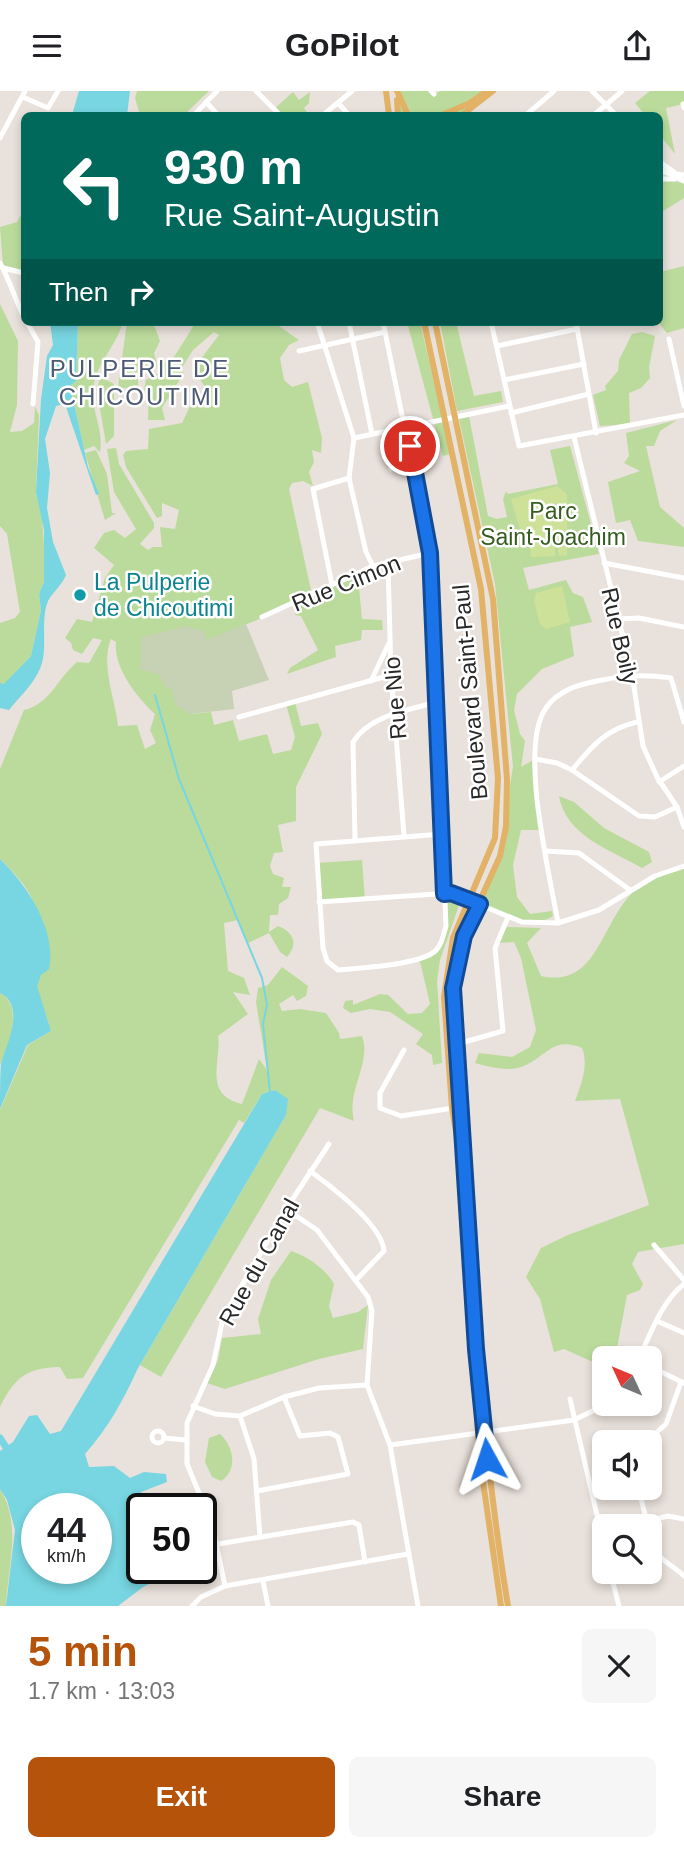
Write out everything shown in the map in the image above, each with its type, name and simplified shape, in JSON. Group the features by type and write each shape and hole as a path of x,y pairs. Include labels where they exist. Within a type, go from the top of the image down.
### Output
{"main road":[{"path":"386,91 388,112"},
{"path":"397,91 398,112"},
{"path":"397,91 407,112"},
{"path":"449,112 470,103 486,91"},
{"path":"466,112 493,91"},
{"name":"Boulevard Saint-Paul","path":"425,326 459,475 486,628 498,807 495,838 453,938 444,997 452,1108 465,1180"},
{"name":"Boulevard Saint-Paul","path":"436,326 493,599 506,756 506,827 500,856 481,905 464,936 453,988 481,1434 501,1606"},
{"name":"Boulevard Saint-Paul","path":"481,1434 508,1606"}],"street":[{"path":"0,138 25,94 48,108 58,91"},
{"path":"196,112 217,91"},
{"path":"256,91 276,112"},
{"path":"327,112 352,91"},
{"path":"530,112 554,91"},
{"path":"592,91 610,112"},
{"path":"598,112 622,91"},
{"path":"205,101 215,112"},
{"path":"338,103 346,112"},
{"path":"663,165 684,181"},
{"path":"663,172 674,175"},
{"path":"663,178 684,175"},
{"path":"1,266 21,272"},
{"path":"1,266 21,310"},
{"path":"29,326 38,342 33,404"},
{"path":"318,326 354,437 349,478 366,552 373,566"},
{"path":"350,326 372,434"},
{"path":"384,326 430,553 446,926 442,943 432,954 378,966 338,970 327,961 323,948 316,844 442,834"},
{"path":"492,326 519,446 684,415"},
{"path":"497,347 572,326"},
{"path":"576,326 596,433"},
{"path":"299,351 385,332"},
{"path":"670,339 684,406"},
{"path":"674,358 684,357"},
{"path":"504,380 584,364"},
{"path":"511,413 589,394"},
{"path":"354,437 509,406"},
{"name":"Rue Boily","path":"574,437 632,674 637,722 643,746 659,782 677,807 684,827"},
{"path":"391,469 414,464"},
{"path":"332,585 313,489 349,478"},
{"name":"Rue Cimon","path":"262,617 373,566 430,553"},
{"name":"Rue Nio","path":"388,561 391,675 397,715 404,835"},
{"path":"604,563 684,578"},
{"path":"617,619 639,618 684,627"},
{"path":"371,681 390,641"},
{"path":"558,923 535,759 537,726 546,707 562,692 579,685 632,674 671,678 684,722"},
{"path":"239,717 391,675"},
{"path":"355,839 353,742 360,731 373,722 436,702"},
{"path":"572,770 597,739 617,727 637,722"},
{"path":"535,759 556,763 572,770 639,816 654,817 677,807"},
{"path":"659,782 684,766"},
{"path":"546,851 579,853 630,890"},
{"path":"319,902 451,893 522,922 558,923 599,910 655,876 684,866"},
{"path":"457,1044 503,1031 495,948 508,917"},
{"path":"404,1050 380,1093 380,1108 401,1116 460,1107"},
{"name":"Rue du Canal","path":"225,1586 218,1544 187,1464 186,1440 193,1406 213,1365 223,1318 286,1209 329,1144"},
{"path":"310,1171 341,1194 383,1240 384,1251 357,1279"},
{"path":"286,1209 317,1230 357,1279 372,1311 367,1385 390,1445 418,1606"},
{"path":"645,1346 674,1291 684,1282 654,1245"},
{"path":"657,1321 684,1333"},
{"path":"659,1430 666,1424 683,1382 662,1372"},
{"path":"193,1406 215,1414 240,1416 284,1397 319,1388 367,1385"},
{"path":"257,1491 348,1474 338,1437 330,1433 300,1436 284,1397"},
{"path":"570,1399 598,1514"},
{"path":"390,1445 574,1420 592,1411"},
{"path":"240,1416 254,1459 260,1537"},
{"path":"164,1438 186,1440"},
{"path":"662,1518 668,1516 684,1519"},
{"path":"218,1544 354,1522 359,1525 365,1562"},
{"path":"192,1606 201,1597 225,1586 408,1553"},
{"path":"662,1562 684,1576"},
{"path":"263,1581 268,1606"},
{"path":"613,1584 619,1606"}],"green space":[{"path":"137,91 209,91 187,112 139,112 135,98"},
{"path":"396,91 431,91 434,94 441,91 493,91 466,112 398,112"},
{"path":"650,91 684,91 684,104 666,108 675,154 663,139 663,112 642,112 635,103"},
{"path":"293,92 299,100 310,92 309,103 304,108 307,112 273,110"},
{"path":"663,180 684,183 684,198 663,211"},
{"path":"21,215 20,270 3,265 0,227 17,222"},
{"path":"684,266 684,328 667,333 661,326 663,271"},
{"path":"0,304 18,341 17,405 10,432 22,431 34,423 35,407 39,415 36,492 42,518 45,558 44,582 39,594 41,610 31,656 4,685 0,683 0,623 15,618 20,612 7,534 0,526"},
{"path":"78,326 122,326 94,382 93,400 100,452 94,446 84,450 70,386 76,381"},
{"path":"126,326 154,326 160,341 154,353 158,368 147,361 147,371 130,373 138,379 138,390 118,387"},
{"path":"193,326 279,326 299,340 289,345 280,358 284,380 292,387 308,382 322,438 321,453 312,450 314,462 309,472 313,486 303,481 292,483 289,489 312,595 358,577 362,619 382,620 383,630 362,630 361,640 335,646 336,657 287,674 290,668 318,650 301,616 295,615 298,603 206,641 160,675 165,686 171,688 190,714 211,712 214,725 233,720 239,741 267,734 273,754 291,750 295,737 286,704 295,702 301,726 318,723 322,734 296,787 296,821 278,825 283,852 274,853 270,866 273,874 284,878 282,887 291,887 288,898 279,904 278,915 270,915 269,932 278,926 291,935 291,952 287,957 280,952 269,933 248,943 238,920 224,923 228,971 244,978 250,995 233,992 248,1014 218,1036 218,1085 222,1093 242,1104 259,1059 267,1070 256,1002 258,988 268,985 282,967 308,986 306,996 297,1001 293,995 279,1004 282,1011 300,1009 326,1013 340,1039 362,1036 364,1057 353,1098 354,1121 320,1108 161,1377 140,1365 286,1115 275,1090 262,1094 244,1123 239,1120 83,1378 67,1379 60,1367 38,1369 17,1381 0,1407 0,1110 28,1045 51,1031 36,986 41,962 35,908 20,880 0,859 0,769 24,710 47,697 77,662 89,663 102,640 93,638 82,654 73,650 71,643 65,638 77,619 92,622 105,578 114,565 94,548 104,533 114,530 125,538 136,529 114,492 107,449 116,448 119,464 154,523 154,528 140,544 148,550 162,547 160,527 175,529 179,510 162,503 162,516 157,518 126,467 123,455 126,451 148,449 149,429 182,423 191,404 198,403 206,409 205,387 193,369 219,335 214,332 193,350 180,371 184,373 162,408 165,420 148,420 149,391 144,390 146,380 158,373 162,363 174,357","holes":["111,639 116,642 122,672 141,700 155,714 150,730 156,743 145,749 137,725 118,726 107,660"]},
{"path":"408,326 421,326 451,454 443,456"},
{"path":"441,326 457,326 474,396 501,391 503,402 457,411"},
{"path":"642,332 655,336 649,367 650,378 641,388 629,393 630,424 600,426 593,395 606,390 605,386 618,371 619,360 632,334"},
{"path":"103,378 114,384 114,436 106,444 97,391 99,381"},
{"name":"Parc Saint-Joachim","path":"469,416 488,516 497,519 507,517 503,499 506,491 508,494 558,484 550,450 570,446 599,554 523,568 529,590 566,580 573,593 583,597 592,622 570,627 574,656 542,669 517,694 514,710 520,734 525,741 521,767 535,759 543,830 521,830 513,865 517,897 530,914 552,911 553,916 545,920 516,919 496,911 482,901 496,868 513,767 495,584 459,419"},
{"path":"677,420 660,431 654,446 646,446 660,507 684,528 684,547 638,541 630,520 616,523 608,482 640,471 624,463 629,456 626,433"},
{"path":"96,450 107,474 112,513 116,513 105,520 85,453"},
{"name":"Parc Saint-Joachim","path":"557,486 567,494 567,555 559,556 557,541 543,543 555,543 555,556 531,557 530,544 539,543 520,529 511,499"},
{"path":"562,586 570,622 546,629 540,624 534,600 536,593"},
{"path":"246,624 269,680 232,691 234,709 190,714 176,705 171,688 165,687 160,675 140,669 142,637 186,626 204,631 207,640"},
{"path":"559,796 574,802 604,828 649,852 652,862 642,868 591,840 570,821"},
{"path":"362,860 365,900 320,903 317,863"},
{"path":"684,868 684,1244 638,1252 632,1264 643,1284 640,1290 627,1295 617,1346 592,1346 592,1362 564,1349 554,1352 540,1299 526,1277 541,1248 649,1205 620,1099 575,1101 585,1061 582,1048 572,1045 558,1045 526,1065 514,1069 500,1069 475,1063 479,1053 512,1057 530,1047 536,1030 521,958 514,942 499,943 505,927 541,928 527,943 541,976 559,977 574,973 595,953 631,894 663,875"},
{"path":"450,898 459,905 440,960 437,981 442,1063 433,1065 432,1055 416,1044 423,1034 390,1012 370,1009 351,1013 343,1008 345,1001 353,1000 353,1005 380,994 388,995 408,1014 422,1013 430,1004 419,957 435,949 440,942 445,926 446,899"},
{"path":"0,993 7,999 13,1016 10,1037 0,1065"},
{"path":"291,1251 316,1264 334,1284 329,1306 333,1318 358,1312 368,1305 363,1349 319,1359 225,1389 207,1383 218,1360 222,1338 261,1334 258,1319 271,1280"},
{"path":"220,1434 231,1451 232,1458 230,1470 221,1481 212,1477 205,1462 209,1438"},
{"path":"0,1489 7,1503 12,1531 6,1606 0,1606"}],"water":[{"path":"79,91 130,91 127,112 73,112"},
{"path":"51,326 78,326 76,381 70,386 88,467 99,494 96,495 65,404 56,406 45,439 50,473 47,508 53,542 66,575 48,601 41,666 31,684 9,710 0,708 0,683 4,684 31,656 41,610 39,594 44,582 44,530 36,492 41,399 47,356 53,345"},
{"path":"0,859 38,909 49,939 49,969 41,975 37,986 51,1031 27,1045 0,1109 1,1064 13,1016 8,999 0,993"},
{"path":"275,1090 288,1099 286,1115 114,1414 85,1454 89,1467 114,1466 130,1478 144,1472 166,1474 167,1482 142,1493 126,1493 126,1584 149,1584 118,1606 6,1606 15,1530 7,1500 0,1489 0,1451 13,1442 29,1416 37,1415 50,1434 61,1431 262,1094"}],"waterway":[{"path":"155,695 179,779 262,978 267,1005 263,1024 270,1092"},
{"path":"0,1438 11,1455"}],"place":[{"name":"La Pulperie de Chicoutimi","path":"80,595"}],"district":[{"name":"PULPERIE DE CHICOUTIMI","path":"140,383"}],"route":[{"path":"410,446 430,553 444,894 451,893 480,904 464,936 453,988 476,1349 487,1459"}]}
